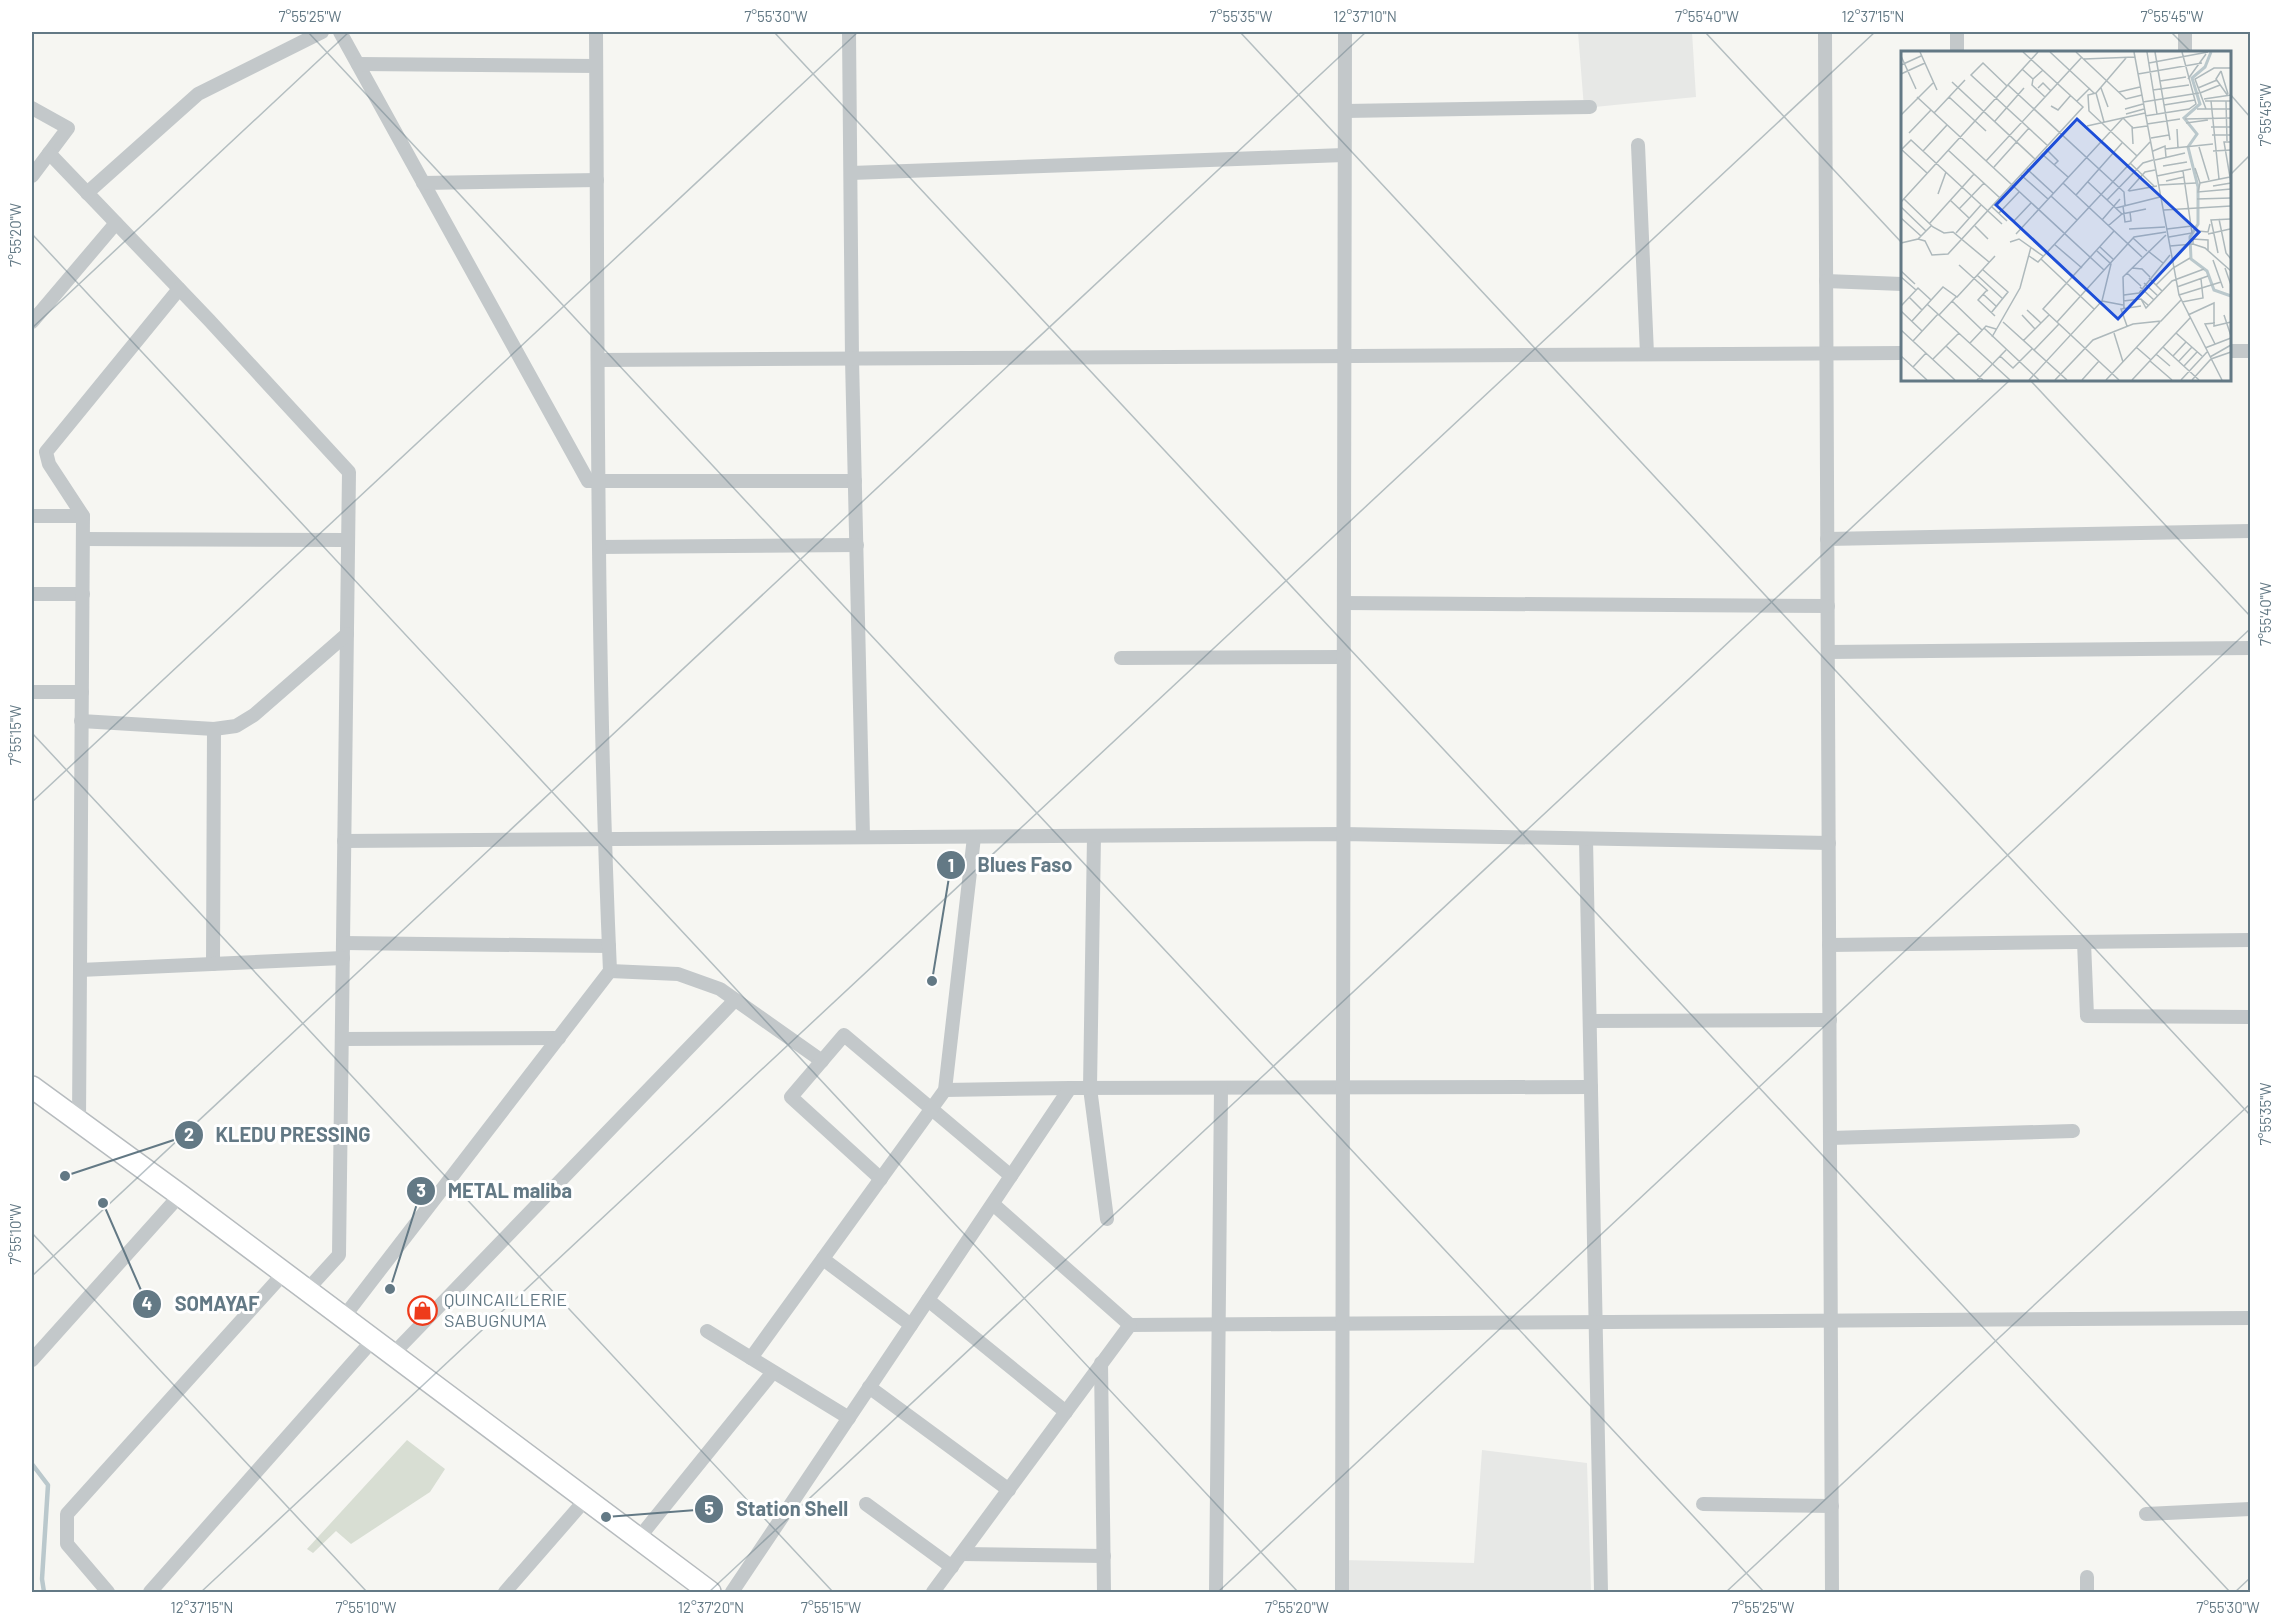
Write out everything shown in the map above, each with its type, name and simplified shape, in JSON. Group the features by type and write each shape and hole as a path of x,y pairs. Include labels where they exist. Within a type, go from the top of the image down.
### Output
{"main road":[{"path":"32,1087 180,1195 710,1593"}],"street":[{"path":"87,193 198,94 322,32"},
{"path":"340,32 588,481 855,481"},
{"path":"343,1318 610,971 604,839 598,481 596,32"},
{"path":"849,32 852,359 863,837"},
{"path":"1342,1593 1345,32"},
{"path":"1825,32 1833,1593"},
{"path":"1957,32 1957,51"},
{"path":"2185,32 2185,51"},
{"path":"357,64 596,66"},
{"path":"1345,111 1590,107"},
{"path":"32,108 68,128 32,176"},
{"path":"1638,145 1647,354"},
{"path":"49,153 349,472 339,1255 307,1290"},
{"path":"851,172 1344,155"},
{"path":"423,183 597,180"},
{"path":"32,322 116,223"},
{"path":"1826,281 1901,284"},
{"path":"78,1121 83,516 50,464 46,452 179,289"},
{"path":"2231,351 2250,351"},
{"path":"599,360 1901,353"},
{"path":"32,516 83,516"},
{"path":"1827,539 2250,531"},
{"path":"83,538 348,540"},
{"path":"599,547 857,545"},
{"path":"32,594 82,594"},
{"path":"1344,603 1828,606"},
{"path":"81,722 214,729 236,726 254,715 347,634"},
{"path":"1828,652 2250,648"},
{"path":"1121,658 1344,657"},
{"path":"32,692 82,692"},
{"path":"213,964 214,729"},
{"path":"344,841 1344,834 1829,843"},
{"path":"1094,836 1090,1088 1107,1219"},
{"path":"751,1358 945,1090 974,837"},
{"path":"1586,839 1601,1593"},
{"path":"1829,945 2250,940"},
{"path":"2084,942 2087,1016 2250,1017"},
{"path":"343,943 609,946"},
{"path":"80,970 343,958"},
{"path":"610,971 678,974 720,989 822,1061"},
{"path":"392,1355 735,1000"},
{"path":"1590,1021 1830,1020"},
{"path":"881,1179 791,1097 844,1035 1011,1176"},
{"path":"342,1039 559,1038"},
{"path":"732,1593 1070,1088"},
{"path":"1216,1593 1221,1088"},
{"path":"945,1090 1591,1088"},
{"path":"1830,1138 2073,1131"},
{"path":"32,1360 180,1195"},
{"path":"993,1204 1130,1325 2250,1318"},
{"path":"823,1259 911,1325"},
{"path":"108,1593 67,1544 68,1514 284,1273"},
{"path":"928,1300 1066,1412"},
{"path":"933,1593 1130,1325"},
{"path":"707,1331 849,1418"},
{"path":"150,1593 372,1341"},
{"path":"1101,1363 1104,1593"},
{"path":"638,1539 773,1372"},
{"path":"869,1387 1009,1490"},
{"path":"505,1593 586,1499"},
{"path":"866,1504 952,1567"},
{"path":"1703,1504 1832,1506"},
{"path":"2146,1514 2250,1509"},
{"path":"962,1554 1104,1556"},
{"path":"2087,1576 2087,1593"}],"shaded area":[{"path":"1578,32 1692,32 1696,97 1584,108"},
{"path":"407,1440 445,1469 430,1492 351,1544 336,1531 313,1553 307,1549"},
{"path":"1482,1450 1587,1463 1591,1592 1343,1592 1342,1560 1474,1563"}],"waterway":[{"path":"32,1464 48,1485 42,1579 44,1592"}],"place":[{"name":"Blues Faso","path":"932,981"},
{"name":"KLEDU PRESSING","path":"65,1176"},
{"name":"SOMAYAF","path":"103,1203"},
{"name":"METAL maliba","path":"390,1289"},
{"name":"QUINCAILLERIE SABUGNUMA","path":"423,1310"},
{"name":"Station Shell","path":"606,1517"}]}
